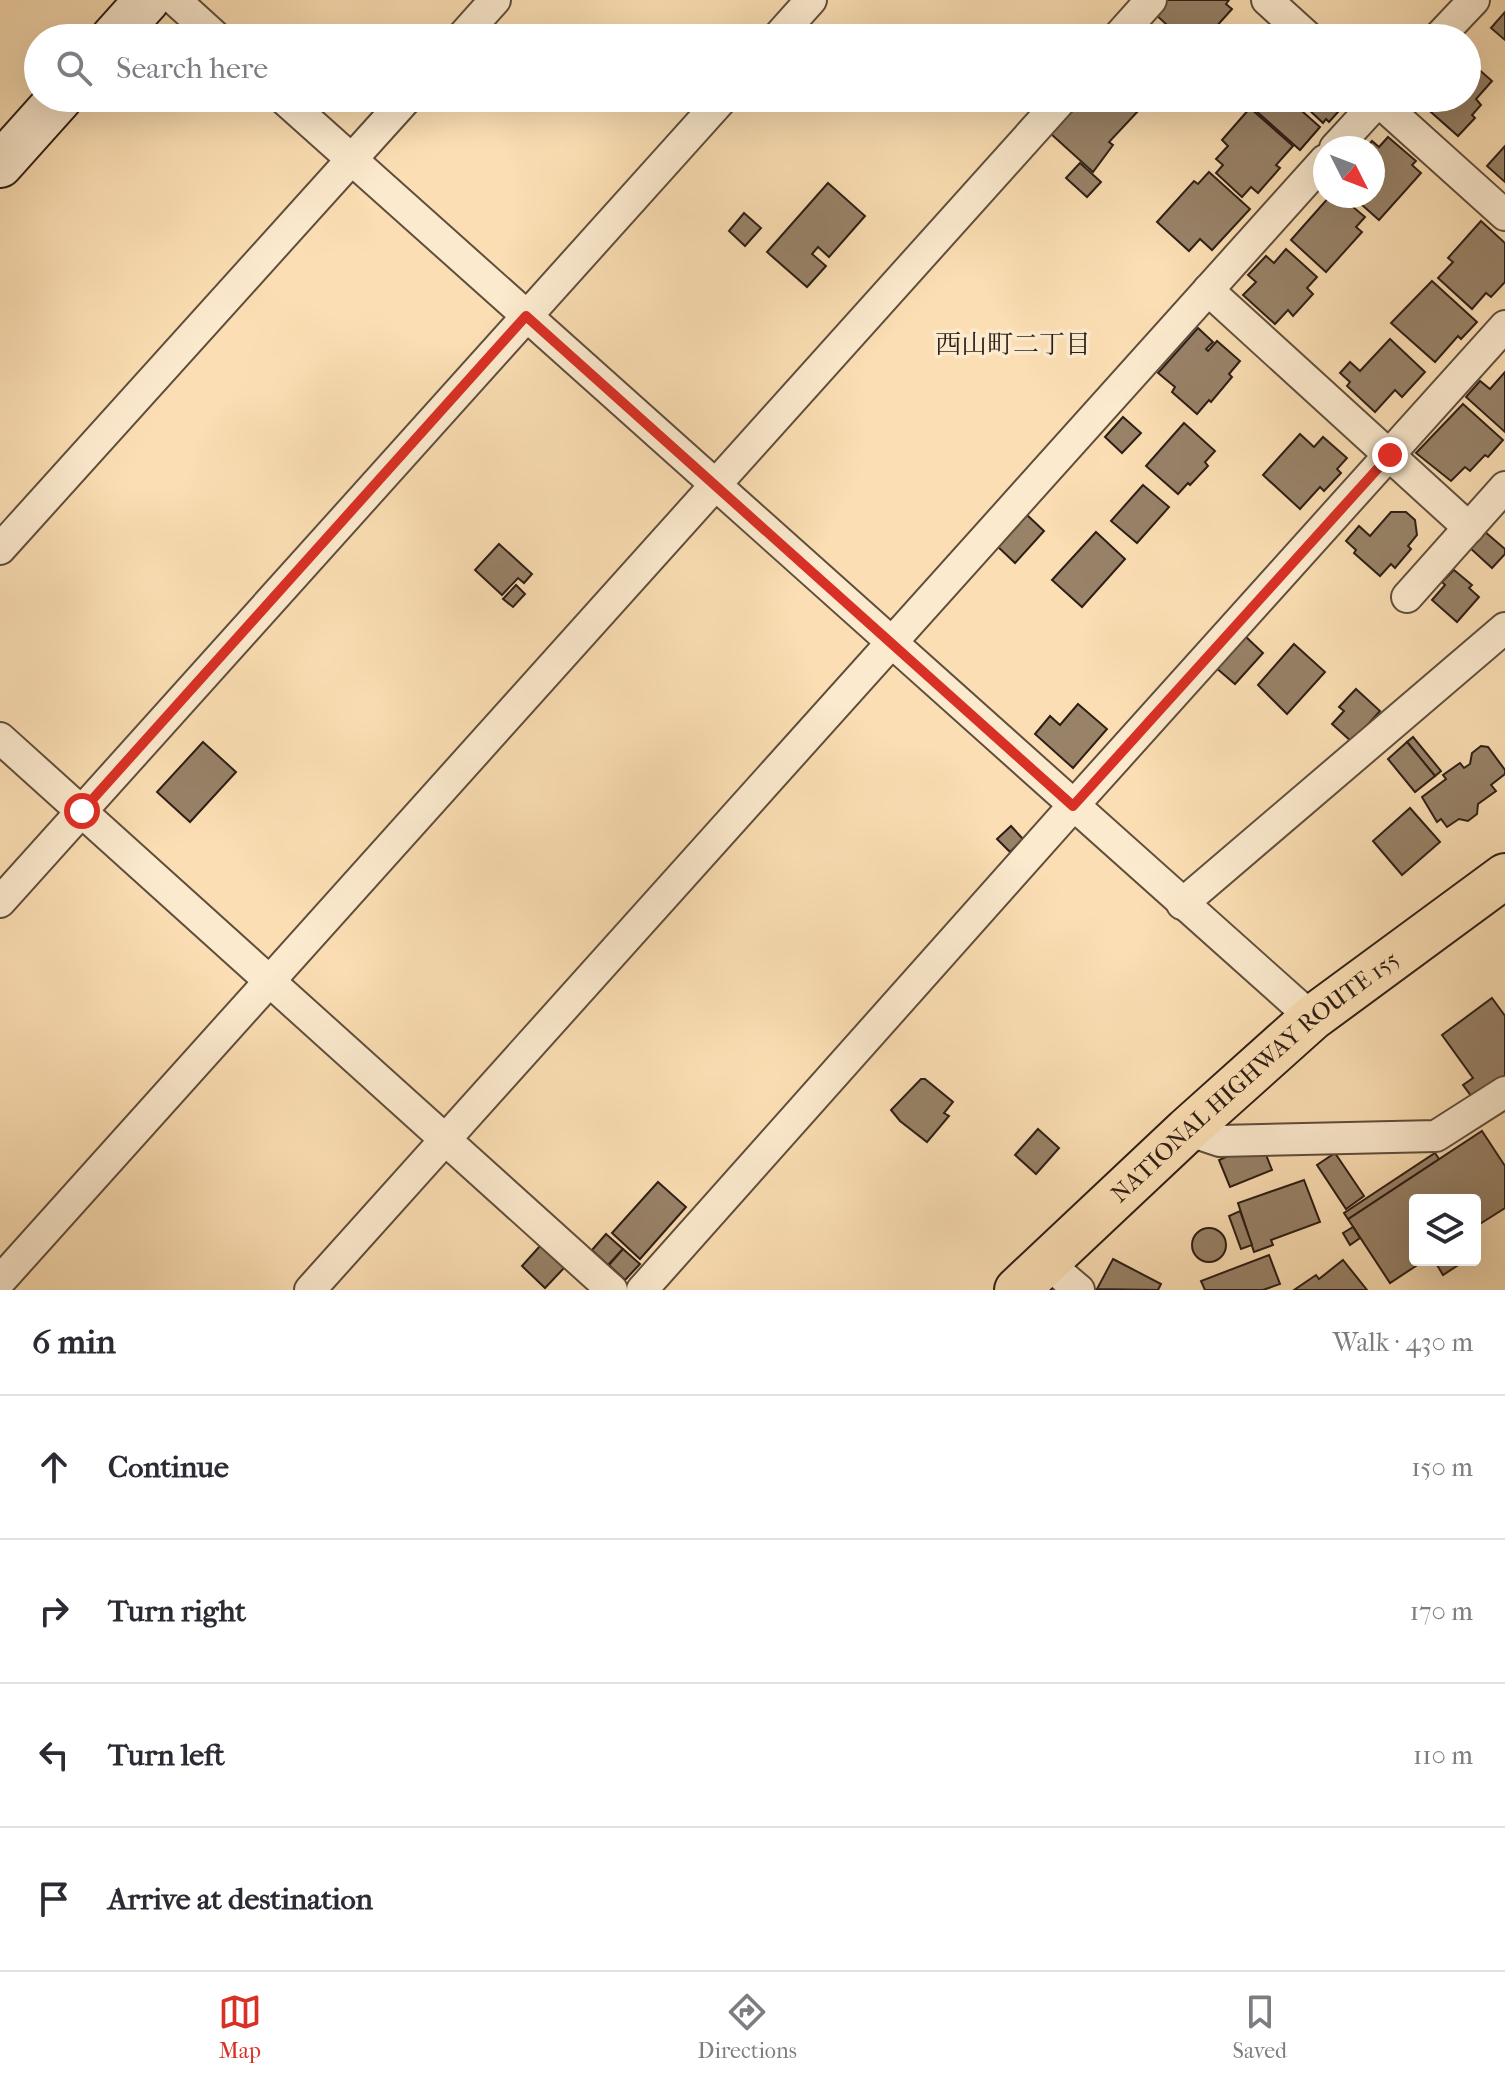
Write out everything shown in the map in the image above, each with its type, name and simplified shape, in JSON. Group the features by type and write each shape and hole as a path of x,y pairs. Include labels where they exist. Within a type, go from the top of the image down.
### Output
{"highway":[{"name":"NATIONAL HIGHWAY ROUTE 155","path":"1031,1276 1312,1018 1505,876"}],"street":[{"path":"126,24 147,0"},
{"path":"175,0 202,24"},
{"path":"474,24 495,0"},
{"path":"790,24 811,0"},
{"path":"1130,24 1151,0"},
{"path":"1267,0 1294,24"},
{"path":"1451,24 1474,0"},
{"path":"0,165 47,112"},
{"path":"299,112 1312,1018"},
{"path":"0,549 395,112"},
{"path":"0,902 710,112"},
{"path":"0,1281 1050,112"},
{"path":"1346,136 1367,112"},
{"path":"1392,112 1505,215"},
{"path":"310,1290 1313,173"},
{"path":"1208,290 1469,528"},
{"path":"642,1290 1505,326"},
{"path":"1407,597 1505,487"},
{"path":"1182,904 1505,628"},
{"path":"0,738 612,1290"},
{"path":"1187,1130 1220,1141 1436,1136 1505,1092"},
{"path":"1031,1276 1079,1290"}],"building":[{"path":"1164,0 1229,0 1226,4 1232,9 1219,24 1166,24 1153,12"},
{"path":"1505,12 1505,40 1491,28"},
{"path":"1481,71 1492,81 1481,93"},
{"path":"1071,112 1137,112 1109,142 1113,145 1093,172 1051,134"},
{"path":"1246,112 1255,112 1293,146 1276,165 1280,168 1258,193 1251,187 1242,197 1216,173 1223,165 1216,159 1228,146 1222,140"},
{"path":"1257,112 1303,112 1320,127 1300,150"},
{"path":"1311,112 1338,112 1329,122 1326,119 1323,123"},
{"path":"1431,112 1475,112 1472,115 1475,118 1458,136"},
{"path":"1388,137 1416,161 1412,165 1421,173 1379,220 1366,208 1385,208 1385,140"},
{"path":"1505,146 1505,182 1487,166"},
{"path":"1080,163 1101,182 1087,197 1066,178"},
{"path":"1209,172 1250,209 1212,250 1200,239 1189,251 1157,222 1194,181 1198,184"},
{"path":"828,183 865,216 829,257 818,247 812,254 826,266 807,287 767,252"},
{"path":"1319,208 1354,208 1365,217 1356,227 1362,232 1326,272 1291,240"},
{"path":"744,213 761,228 745,246 729,231"},
{"path":"1481,221 1505,243 1505,282 1491,297 1486,293 1472,309 1438,278 1453,262 1448,258"},
{"path":"1286,249 1317,277 1307,288 1313,294 1293,316 1288,310 1275,324 1243,295 1256,282 1248,275 1266,256 1274,263"},
{"path":"1432,281 1477,322 1461,339 1458,336 1435,362 1391,323"},
{"path":"1198,328 1213,342 1206,349 1208,351 1217,341 1240,361 1229,374 1232,377 1197,414 1172,392 1175,387 1158,373"},
{"path":"1390,339 1425,372 1402,397 1395,390 1375,412 1347,386 1350,382 1340,373 1350,362 1360,371"},
{"path":"1505,372 1505,432 1466,397 1480,381 1490,389"},
{"path":"1463,404 1503,440 1488,457 1485,455 1470,471 1465,467 1451,481 1416,453"},
{"path":"1123,417 1141,433 1122,453 1105,437"},
{"path":"1184,423 1215,451 1205,462 1208,466 1178,494 1146,466"},
{"path":"1300,434 1314,447 1323,437 1347,458 1337,469 1341,473 1324,491 1320,487 1300,509 1263,475"},
{"path":"1143,485 1169,507 1137,543 1111,521"},
{"path":"1391,512 1406,512 1415,520 1417,535 1408,546 1411,549 1395,568 1391,564 1380,576 1354,553 1356,550 1346,541 1359,526 1370,536"},
{"path":"1025,513 1044,531 1015,563 996,545"},
{"path":"1484,531 1505,549 1505,554 1492,568 1469,547"},
{"path":"1096,532 1125,559 1082,607 1052,580"},
{"path":"499,544 532,574 524,583 518,578 502,595 475,570"},
{"path":"1454,570 1472,585 1469,588 1479,597 1457,622 1432,600 1445,585 1442,582"},
{"path":"516,585 525,594 513,607 503,599"},
{"path":"1244,635 1263,653 1235,684 1215,667"},
{"path":"1294,644 1325,672 1287,714 1258,685"},
{"path":"1356,689 1380,711 1352,742 1332,724 1344,711 1339,707"},
{"path":"1078,704 1107,729 1073,768 1035,734 1050,716 1060,725"},
{"path":"1413,737 1441,771 1435,776 1407,742"},
{"path":"203,742 236,772 190,822 157,792"},
{"path":"1407,742 1435,776 1415,792 1388,759"},
{"path":"1481,746 1488,747 1505,774 1491,785 1496,791 1478,804 1477,814 1468,821 1459,819 1447,827 1441,819 1437,822 1422,797 1446,779 1443,775 1460,763 1464,768 1470,764 1472,753"},
{"path":"1410,808 1440,842 1402,875 1373,841"},
{"path":"1011,826 1023,839 1010,852 997,839"},
{"path":"1492,998 1505,1016 1505,1079 1475,1101 1463,1085 1473,1078 1442,1035"},
{"path":"921,1079 953,1102 944,1113 949,1116 927,1142 891,1110"},
{"path":"1038,1129 1059,1148 1036,1174 1015,1155"},
{"path":"1482,1131 1505,1166 1505,1208 1481,1223 1481,1194 1409,1194 1409,1266 1416,1266 1390,1283 1348,1219"},
{"path":"1261,1142 1272,1170 1230,1187 1219,1160"},
{"path":"1335,1153 1364,1196 1346,1209 1317,1165"},
{"path":"1435,1153 1439,1159 1348,1219 1344,1213"},
{"path":"1304,1180 1320,1222 1271,1240 1273,1245 1254,1252 1238,1203"},
{"path":"658,1182 686,1207 640,1259 612,1233"},
{"path":"1240,1211 1252,1245 1241,1249 1229,1216"},
{"path":"1353,1227 1360,1238 1350,1245 1343,1233"},
{"path":"1209,1228 1221,1233 1226,1245 1221,1257 1209,1262 1197,1257 1192,1245 1197,1233"},
{"path":"606,1234 623,1249 608,1265 592,1250"},
{"path":"540,1246 564,1268 545,1288 522,1266"},
{"path":"623,1249 640,1264 625,1280 609,1265"},
{"path":"1269,1255 1280,1284 1263,1290 1205,1290 1201,1281"},
{"path":"1113,1259 1161,1284 1158,1290 1097,1289"},
{"path":"1343,1260 1367,1290 1294,1290 1316,1275 1319,1279"},
{"path":"1438,1266 1457,1266 1443,1275"}],"district":[{"name":"西山町二丁目","path":"1013,344"}],"route":[{"path":"82,811 526,316 1073,806 1390,455"}]}
